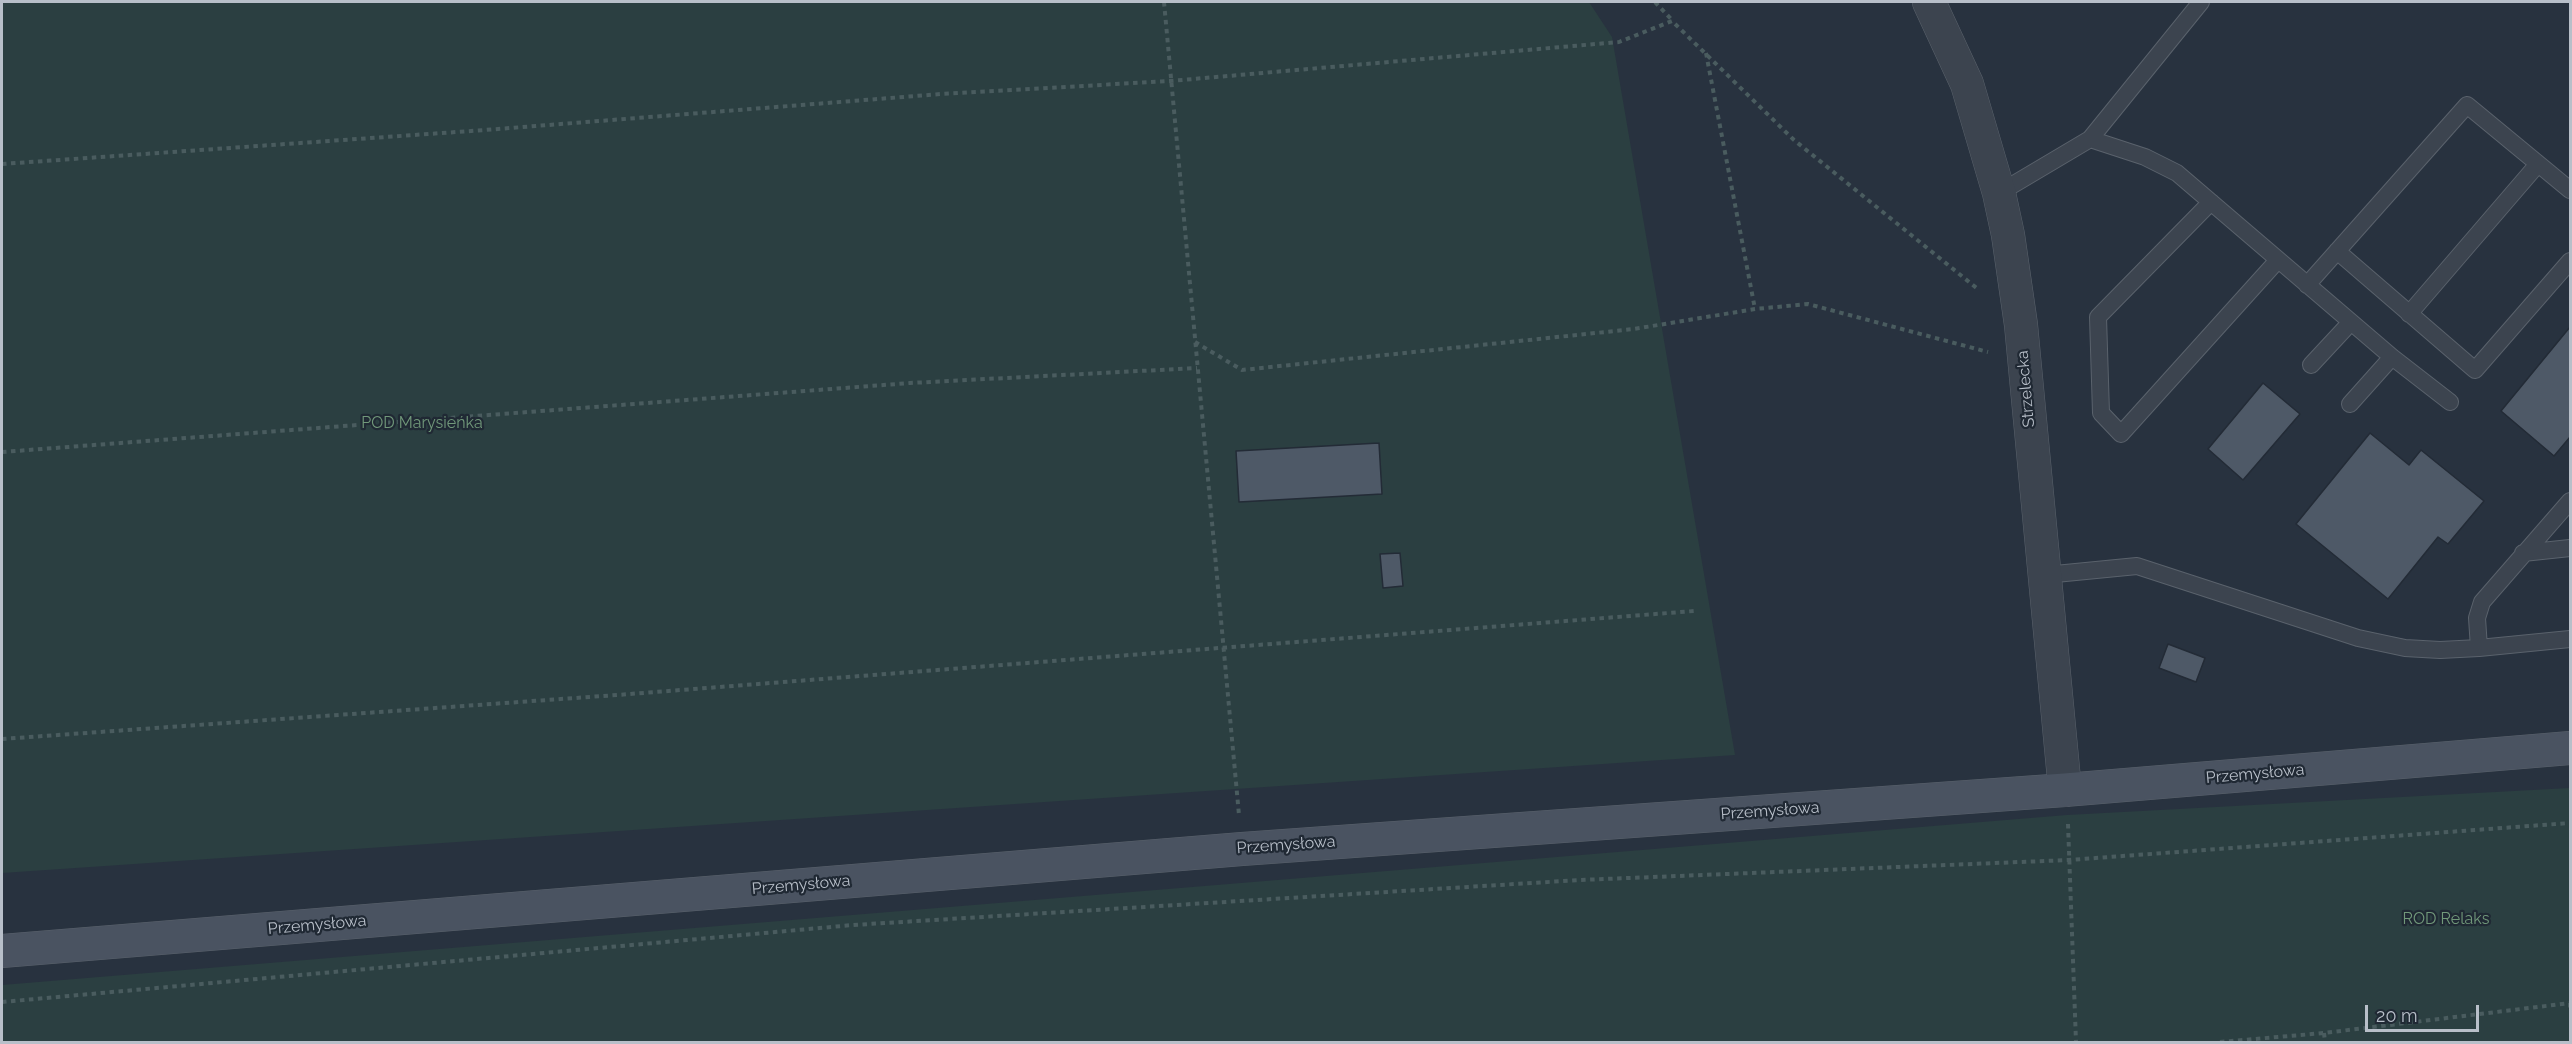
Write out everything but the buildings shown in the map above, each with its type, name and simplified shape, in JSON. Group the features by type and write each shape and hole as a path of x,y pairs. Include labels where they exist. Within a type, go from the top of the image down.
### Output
{"street":[{"name":"Strzelecka","path":"1929,2 1967,84 1999,193 2008,235 2021,325 2065,790"},
{"name":"Przemysłowa","path":"2,951 1242,849 2065,790 2571,748"}],"lane":[{"path":"1999,193 2090,139 2201,2"},
{"path":"2307,285 2467,105 2571,190"},
{"path":"2090,139 2145,157 2177,173 2392,357 2450,402"},
{"path":"2409,314 2538,164"},
{"path":"2211,202 2098,317 2101,413 2121,434 2278,260"},
{"path":"2337,251 2475,370 2571,261"},
{"path":"2311,365 2351,322"},
{"path":"2349,404 2392,357"},
{"path":"2479,648 2478,610 2523,553 2571,501"},
{"path":"2523,553 2571,548"},
{"path":"2045,575 2138,566 2358,638 2405,648 2479,648 2571,639"}],"path":[{"path":"1164,2 1242,849"},
{"path":"1655,2 1794,140 2021,325"},
{"path":"2,164 485,130 941,94 1170,81 1619,42 1674,21"},
{"path":"1705,52 1755,309"},
{"path":"1195,342 1242,370 1634,329 1755,309 1808,304 2023,362"},
{"path":"2,452 910,383 1197,368"},
{"path":"2,739 1223,648 1694,610"},
{"path":"2065,790 2076,1042"},
{"path":"2,1002 853,925 1580,880 2069,860 2571,823"},
{"path":"2220,1042 2324,1034 2570,1003 2571,1011"},
{"path":"2324,1034 2325,1042"}],"green space":[{"name":"POD Marysieńka","path":"2,2 1589,2 1612,37 1735,755 2,873"},
{"name":"ROD Relaks","path":"2570,788 2570,1042 2,1042 2,985 2067,815"}]}
